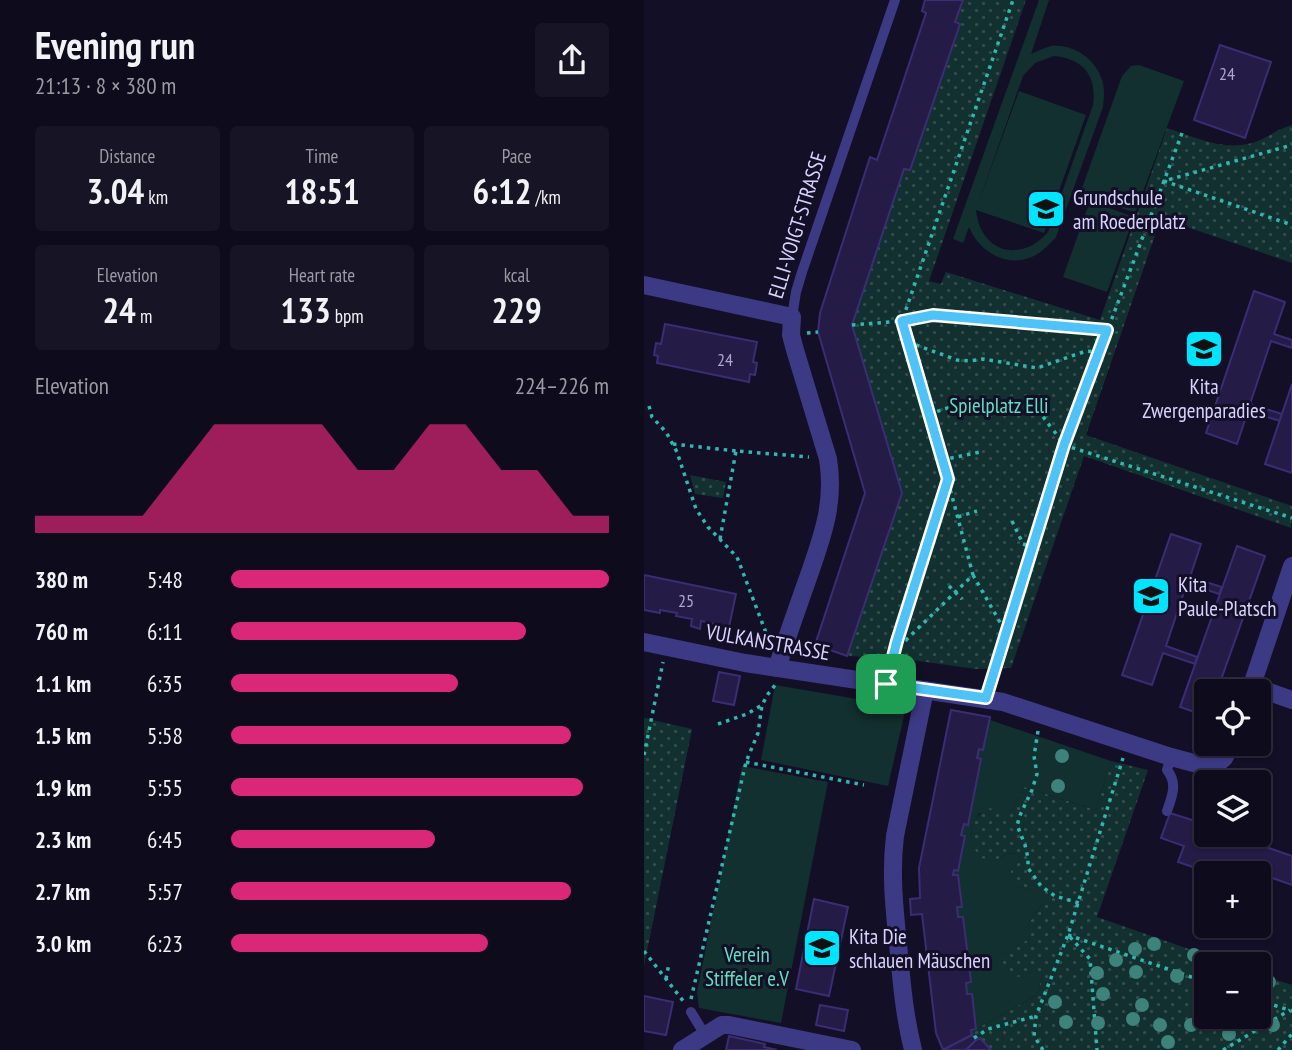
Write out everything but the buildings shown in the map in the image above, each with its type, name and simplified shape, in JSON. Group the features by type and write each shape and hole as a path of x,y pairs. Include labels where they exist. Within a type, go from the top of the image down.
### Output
{"street":[{"path":"644,285 792,317"},
{"name":"ELLI-VOIGT-STRASSE","path":"779,661 825,530 831,494 828,459 795,350 792,317"},
{"path":"1254,679 1292,566"},
{"name":"VULKANSTRASSE","path":"644,642 779,661 886,684 986,698 1171,758 1205,766 1217,764 1225,756"},
{"path":"913,1050 907,1027 892,895 892,859 925,690"},
{"path":"1271,694 1292,699"},
{"path":"682,1050 722,1025 852,1050"}],"lane":[{"name":"ELLI-VOIGT-STRASSE","path":"792,317 802,272 895,0"},
{"path":"1167,811 1174,791 1172,776 1167,770 1171,758"},
{"path":"691,1012 705,1035"}],"path":[{"path":"1006,633 973,575 902,321 1013,0"},
{"path":"986,698 1064,445 1182,133"},
{"path":"1164,181 1292,145"},
{"path":"1164,181 1292,225"},
{"path":"852,325 902,321 933,315 1107,330"},
{"path":"908,342 957,360 983,359 1037,368 1086,351 1099,352"},
{"path":"929,414 962,403"},
{"path":"644,951 689,1008 746,762 758,733 762,705 775,685 779,661 772,650 737,557 708,527 696,509 677,452 666,432 652,417 649,407"},
{"path":"1038,410 1064,445 1292,518"},
{"path":"673,444 828,459"},
{"path":"720,539 736,451"},
{"path":"942,460 980,452"},
{"path":"886,684 948,479"},
{"path":"958,517 977,511"},
{"path":"1012,521 1023,544 1032,547"},
{"path":"897,641 906,640 973,575"},
{"path":"949,586 962,599"},
{"path":"644,755 666,647"},
{"path":"718,724 747,714 762,705"},
{"path":"644,715 652,716"},
{"path":"1043,715 1036,736 1034,756 1037,774 1017,825 1025,845 1028,868 1041,886 1055,896 1079,903"},
{"path":"746,762 864,785"},
{"path":"1043,1050 1034,1036 1036,1016 1079,903 1120,766"},
{"path":"1068,935 1194,978"},
{"path":"1068,935 1090,959 1097,1050"},
{"path":"666,979 669,963"},
{"path":"1271,1004 1291,1011"},
{"path":"1223,1050 1291,1011"},
{"path":"974,1038 988,1030 1036,1016"},
{"path":"1278,1050 1292,1034"}],"green space":[{"name":"Spielplatz Elli","path":"963,0 1026,0 929,281 941,284 946,272 1100,320 1167,128 1209,142 1241,145 1252,143 1292,125 1292,263 1161,218 1086,435 1292,506 1291,528 1084,456 1011,668 976,669 904,659 847,656 902,493 852,325 904,169 910,170 960,25 955,22"},
{"path":"1039,0 1049,0 1031,54 1051,46 1075,50 1095,65 1104,87 1103,107 1056,237 1036,255 1020,260 993,255 979,243 969,227 963,243 953,239","holes":["1054,56 1064,58 1086,70 1093,85 1093,105 1048,232 1026,248 1003,249 985,236 976,210 1044,233 1086,115 1019,91 977,207 1023,76 1035,63"]},
{"path":"1139,65 1184,81 1135,213 1085,195 1082,188 1122,76 1131,66"},
{"path":"1090,201 1134,217 1107,292 1063,277"},
{"path":"690,475 726,482 723,498 695,494"},
{"path":"775,685 898,706 903,710 904,716 888,786 761,760"},
{"path":"644,718 692,729 644,966"},
{"path":"990,720 1111,761 1096,810 1024,787 1010,813 979,813 972,826 971,837 996,860 1006,854 1018,853 1020,860 1011,871 1016,886 1041,893 1042,904 1028,923 1032,938 999,956 1043,974 1037,995 976,1029 972,994 967,994 966,983 971,982 963,917 958,917 957,907 961,907 958,875 953,875 954,870 958,870 965,836 961,835 964,824 968,824 981,760 977,758 979,749 983,750"},
{"path":"1111,761 1148,770 1097,917 1198,952 1194,952 1194,1029 1271,1029 1271,978 1292,985 1292,1050 991,1050 980,1038 976,1040 971,1030 1037,995 1043,974 1015,977 1004,969 999,956 1031,938 1028,923 1042,904 1040,893 1016,886 1011,880 1011,871 1020,860 1018,853 1006,854 996,860 980,858 971,837 976,818 989,808 1010,813 1024,787 1096,810"},
{"name":"Verein Stiffeler e.V","path":"742,766 828,782 781,1023 699,1008 697,992"}],"place":[{"name":"Grundschule am Roederplatz","path":"1046,209"},
{"name":"Kita Zwergenparadies","path":"1204,349"},
{"name":"Kita Paule-Platsch","path":"1151,596"},
{"name":"Kita Die schlauen Mäuschen","path":"822,948"}],"route":[{"path":"933,315 1107,330 1064,445 986,698 886,684 948,479 902,321 933,315"}]}
